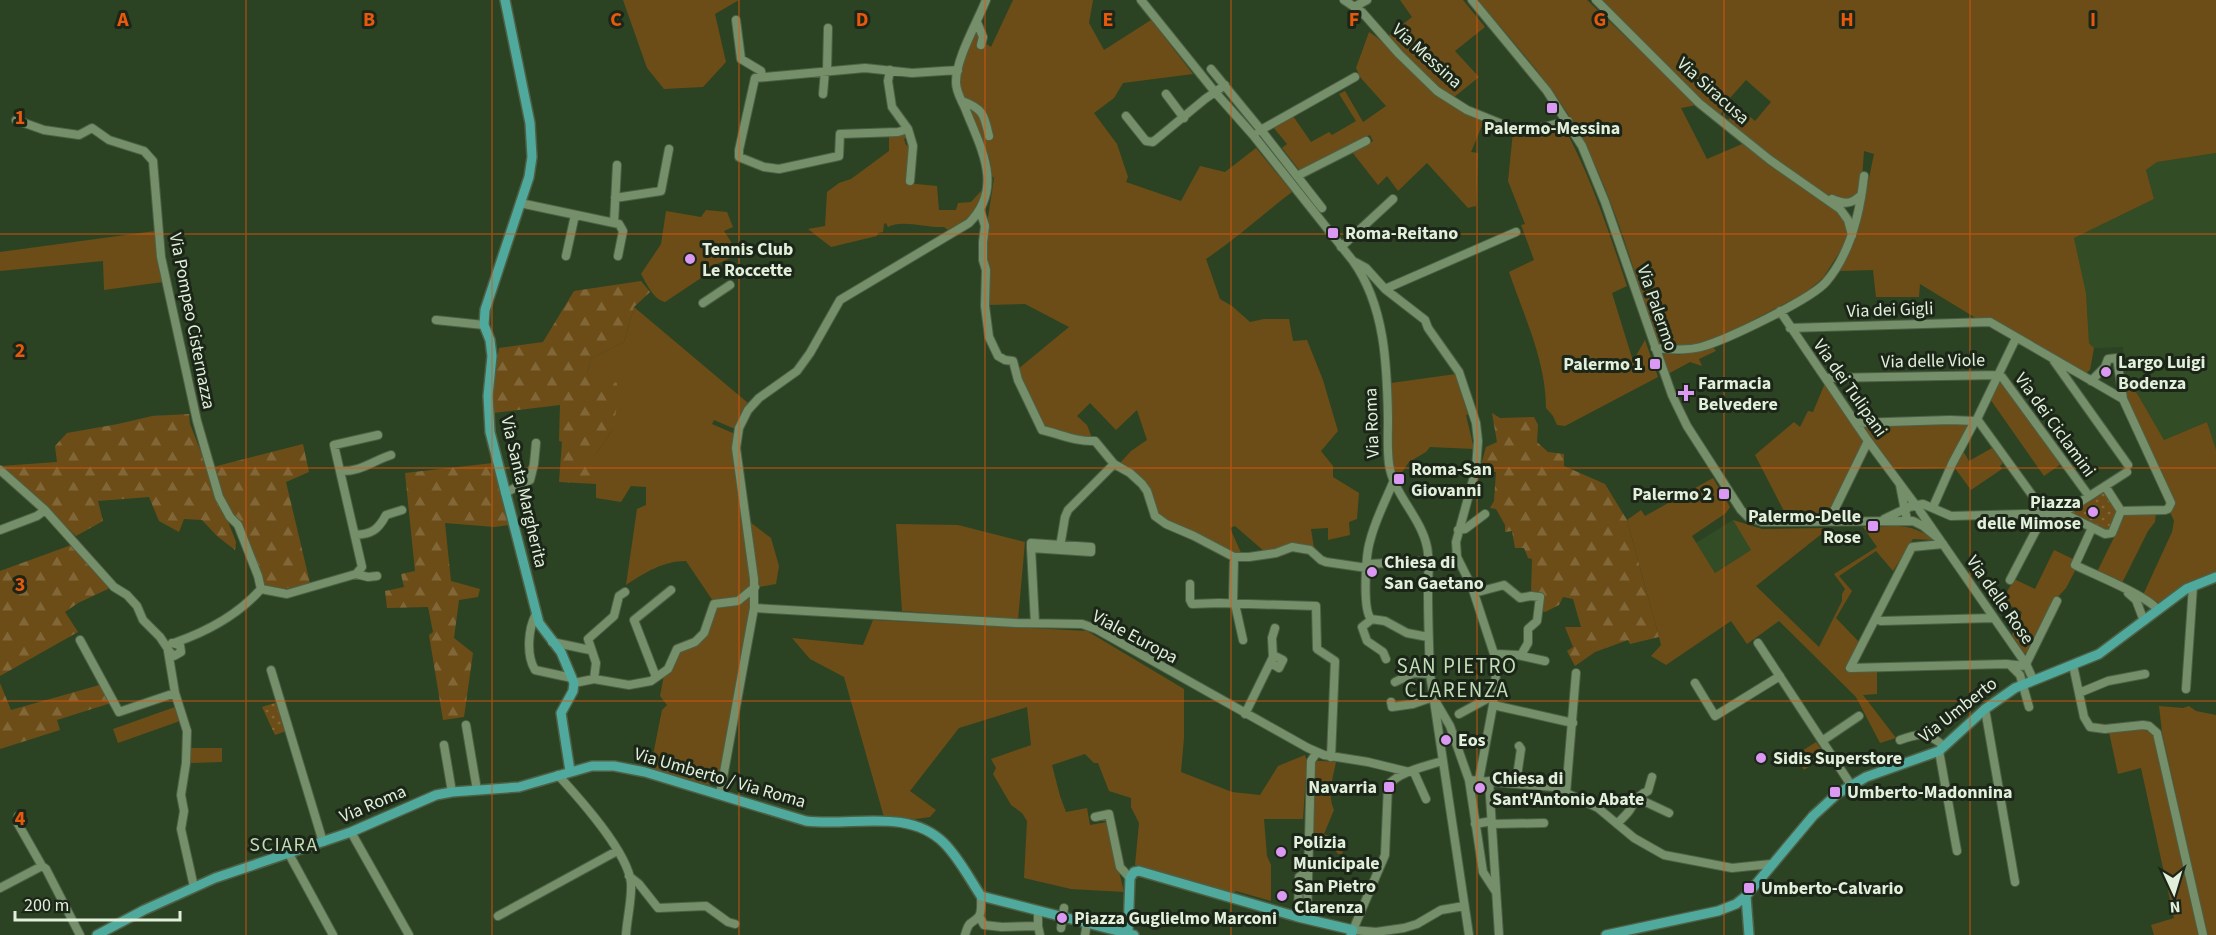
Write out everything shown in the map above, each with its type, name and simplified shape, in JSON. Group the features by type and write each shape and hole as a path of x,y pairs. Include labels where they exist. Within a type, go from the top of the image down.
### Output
{"main road":[{"name":"Via Santa Margherita","path":"505,0 532,140 531,168 485,310 484,325 490,340 492,356 488,396 490,432 536,614 543,631 564,658 573,680"},
{"name":"Via Umberto","path":"1606,935 1718,911 1736,904 1746,896 1826,802 1851,785 1875,773 1941,749 1985,709 2029,681 2108,649 2190,588 2216,577"},
{"path":"570,771 561,713 573,691 573,680"},
{"name":"Via Umberto / Via Roma","path":"570,771 592,766 630,768 806,821 897,822 927,830 944,843 956,857 981,896"},
{"name":"Via Roma","path":"97,935 215,878 351,832 430,797 452,792 519,787 570,771"},
{"path":"981,896 1131,934 1134,874 1352,932"},
{"path":"1746,896 1749,935"}],"street":[{"path":"720,794 754,608 755,587 736,448 739,428 748,410 759,398 797,371 810,354 840,300 969,222 980,210 988,188 987,169 957,89 958,68 986,0"},
{"name":"Via Roma","path":"1142,0 1353,261 1371,292 1381,330 1387,379 1389,464 1394,480 1421,530 1427,547 1430,674 1469,935"},
{"name":"Via Messina","path":"1344,0 1362,12 1399,54 1437,91 1467,110 1514,129 1540,128 1568,121"},
{"path":"1354,7 1366,0"},
{"name":"Via Palermo","path":"1472,0 1547,91 1582,146 1680,413 1741,510 1748,517 1762,522 1912,521"},
{"name":"Via Siracusa","path":"1596,0 1700,103 1770,160 1820,194 1842,206 1854,209 1857,215"},
{"path":"736,20 739,55 744,62 761,71 762,77"},
{"path":"977,22 983,37 981,45"},
{"path":"823,94 828,28"},
{"path":"908,129 898,132 840,134 839,156 779,169 764,167 739,157 755,78 865,68 912,73 958,68"},
{"path":"1211,69 1322,208"},
{"path":"890,70 888,81 892,107 908,129 913,146 910,181"},
{"path":"1252,135 1355,76"},
{"path":"1126,116 1150,143 1156,141 1225,85"},
{"path":"1166,94 1184,118"},
{"path":"962,101 983,113 989,136"},
{"name":"Via Pompeo Cisternazza","path":"16,120 44,130 79,135 92,128 109,140 144,151 153,161 161,257 197,421 219,497 230,517 238,525 261,589"},
{"path":"1297,176 1366,141"},
{"path":"615,198 661,191 669,148"},
{"path":"614,223 617,165"},
{"path":"1655,348 1680,350 1700,347 1780,311 1809,295 1826,282 1852,234 1864,176"},
{"path":"1852,234 1842,206 1862,194"},
{"path":"1341,247 1394,199"},
{"path":"520,203 614,223 623,229 618,256"},
{"path":"980,210 985,226 982,242 986,270 985,306 989,337 998,356 1005,360 1013,360 1018,380 1042,430 1061,434 1080,442 1095,441 1114,464 1142,483 1155,516 1166,524 1234,557 1276,553 1292,548 1310,550 1326,562 1368,566 1428,561"},
{"path":"566,256 575,215"},
{"path":"1385,289 1516,232"},
{"path":"1353,261 1366,268 1385,289 1425,320 1428,328 1459,372 1476,423 1478,452 1476,470 1456,542 1457,557 1474,593 1496,654 1497,663 1493,705 1479,780"},
{"path":"703,303 730,285"},
{"name":"Via dei Tulipani","path":"1780,311 1868,441 1898,481 1914,508"},
{"path":"436,320 484,325"},
{"name":"Via dei Gigli","path":"1790,328 1990,322 2016,338"},
{"path":"2016,338 2053,359 2066,371 2128,469 2062,513"},
{"name":"Via delle Viole","path":"1826,378 1999,375 2016,338"},
{"path":"2091,381 2105,367 2108,359 2117,358 2123,399 2171,503 2169,509 2165,510 2124,511"},
{"path":"2066,371 2091,381 2123,399"},
{"path":"1933,507 1952,464 1999,375"},
{"name":"Via dei Ciclamini","path":"1999,375 2088,494"},
{"path":"1856,423 1976,420"},
{"path":"1976,420 2045,513"},
{"path":"170,646 195,636 228,618 261,589 287,594 356,574 362,567 334,446 378,435"},
{"path":"1829,521 1868,441"},
{"path":"505,493 530,480 536,443"},
{"path":"340,471 353,472 391,455"},
{"path":"1035,624 1031,543 1060,548 1068,510 1114,464"},
{"path":"0,470 45,510 114,587 127,595 137,606 142,620 170,646 173,656 180,653 195,636"},
{"path":"1394,480 1369,543 1368,616 1385,621 1407,633 1428,637"},
{"path":"2107,485 2124,511"},
{"path":"1877,520 1914,508 1933,507 1951,516 2062,513 2091,530 2105,534 2112,533 2124,511"},
{"path":"1914,508 1905,516 1923,526 1941,542"},
{"path":"1912,521 1918,519 1914,508"},
{"name":"Via delle Rose","path":"1914,508 1941,542 2027,665 2029,681"},
{"path":"0,530 37,516 45,510"},
{"path":"355,535 376,531 386,515 402,510"},
{"path":"2010,580 2045,513"},
{"path":"1458,530 1465,529 1485,514"},
{"path":"2091,530 2075,565 2153,603 2158,610"},
{"path":"1941,542 1912,547 1850,668 2027,665 2057,601"},
{"path":"1234,557 1234,604 1243,640"},
{"path":"356,574 368,578 376,576"},
{"path":"1190,584 1192,604 1316,606 1317,649 1335,661 1331,757"},
{"path":"1474,593 1504,585 1520,598 1540,597 1537,621 1528,629 1528,644 1521,655"},
{"path":"536,614 530,633 534,670 573,680 594,679 629,685 646,682 668,669 677,649 695,642 704,633 714,604 738,601 755,587"},
{"path":"2186,689 2190,588"},
{"path":"656,677 634,620 671,590"},
{"path":"2125,590 2136,600 2144,621"},
{"path":"594,679 596,663 588,639 614,616 619,596 625,592"},
{"name":"Viale Europa","path":"754,608 1035,624 1082,624 1096,629 1245,714 1317,752 1331,757 1411,771"},
{"path":"1875,619 1881,621 1993,618"},
{"path":"1372,619 1362,627 1367,640 1383,652 1386,659"},
{"path":"1245,714 1272,659 1272,638 1275,628"},
{"path":"80,640 119,712 175,693"},
{"path":"552,642 590,650"},
{"path":"1758,643 1851,785"},
{"path":"170,646 180,645 174,681"},
{"path":"170,646 175,693 187,731 186,770 181,795 183,811 181,829 194,887"},
{"path":"1496,654 1521,655 1545,661"},
{"path":"2009,664 2029,681 2029,707"},
{"path":"2073,665 2084,717 2090,728 2105,729 2143,725 2157,733 2204,935"},
{"path":"271,670 323,842"},
{"path":"1395,682 1414,673 1430,674"},
{"path":"1566,793 1576,673"},
{"path":"2079,693 2108,681 2145,674"},
{"path":"1695,683 1715,716 1780,676"},
{"path":"1459,714 1494,695"},
{"path":"1391,702 1392,707 1413,704 1433,697 1450,726 1469,780 1483,872 1496,892"},
{"path":"1493,705 1573,723"},
{"path":"1985,709 2015,882"},
{"path":"1822,741 1859,716"},
{"path":"466,725 477,790"},
{"path":"1900,740 1919,733 1929,737 1941,749 1957,851"},
{"path":"444,745 452,792"},
{"path":"1516,783 1521,749 1519,746"},
{"path":"1302,918 1307,871 1311,761 1317,752"},
{"path":"1388,784 1411,771 1442,761"},
{"path":"1391,768 1388,784 1385,855 1352,932 1376,932 1404,928 1417,924 1441,910 1464,906"},
{"path":"1411,771 1426,800"},
{"path":"558,775 599,824 617,851 629,876 631,885 626,935"},
{"path":"1617,824 1631,809 1637,798 1648,791 1652,777"},
{"path":"1469,780 1554,787 1598,808 1634,838 1664,855 1732,868 1772,864"},
{"path":"1489,781 1499,935"},
{"path":"1637,798 1669,813"},
{"path":"21,814 17,822 42,866 46,869 80,935"},
{"path":"1095,817 1109,814 1119,859 1134,874"},
{"path":"1474,824 1544,823"},
{"path":"351,832 409,935"},
{"path":"498,916 617,851"},
{"path":"289,854 333,935"},
{"path":"0,888 42,866"},
{"path":"1754,866 1762,876"},
{"path":"629,876 639,884 658,908 706,906 728,922 735,924"},
{"path":"981,896 979,916 984,925 1038,926"},
{"path":"1038,911 1040,935"},
{"path":"1060,928 1063,915"},
{"path":"965,935 969,922 979,916"},
{"path":"1085,935 1087,923"}],"shaded area":[{"path":"2216,153 2216,450 2207,422 2164,440 2138,395 2124,377 2123,347 2094,348 2089,343 2086,293 2074,238 2154,199 2146,170 2157,162"},
{"path":"1733,520 1751,550 1715,573 1696,543"}],"green space":[{"path":"623,0 739,0 715,14 726,62 703,87 664,89 647,68"},
{"path":"1013,0 1093,0 1089,23 1104,50 1151,20 1193,74 1123,83 1114,98 1094,113 1117,144 1128,177 1126,182 1181,201 1200,166 1225,172 1256,148 1292,192 1206,259 1220,299 1250,322 1264,319 1289,319 1293,341 1307,340 1323,380 1338,431 1321,451 1333,466 1333,477 1359,493 1357,519 1349,522 1350,535 1328,540 1328,528 1311,529 1314,548 1265,552 1235,526 1230,528 1242,555 1230,553 1164,520 1156,510 1143,479 1120,463 1131,451 1147,440 1137,410 1116,430 1090,403 1077,416 1087,425 1092,438 1065,437 1051,432 1040,424 1018,369 1069,327 1025,304 987,305 985,261 987,224 994,178 990,161 967,105 980,113 989,140 992,138 992,132 983,114 964,98 960,83 963,65 976,29 980,36 978,46 982,49 985,43 991,47"},
{"path":"1400,0 1463,0 1485,27 1455,51 1479,77 1453,98 1444,93 1387,37 1412,17"},
{"path":"1478,0 1587,0 1697,105 1681,108 1707,159 1742,144 1836,208 1846,221 1848,239 1823,278 1804,294 1724,335 1699,345 1658,345 1610,201 1585,145 1550,88"},
{"path":"1600,0 2216,0 2216,153 2157,162 2146,170 2154,199 2074,238 2086,293 2089,343 2094,348 2090,370 2085,374 1979,320 1920,284 1919,297 1876,297 1873,270 1838,271 1852,246 1859,227 1874,154 1864,151 1861,192 1856,197 1845,200 1819,190 1784,167 1727,121 1740,108 1755,121 1771,102 1746,80 1730,98 1731,100 1720,115"},
{"path":"1369,32 1440,93 1484,121 1471,152 1478,153 1476,206 1468,208 1427,163 1398,191 1387,176 1378,185 1352,152 1373,141 1370,135 1300,171 1282,148 1287,144 1273,127 1293,116 1311,142 1329,132 1332,135 1356,121 1339,94 1345,91 1363,122 1386,106 1360,77 1356,68"},
{"path":"1564,127 1591,185 1627,286 1612,293 1633,361 1645,340 1658,377 1565,426 1557,425 1546,408 1538,356 1509,272 1534,260 1521,225 1525,224 1508,181 1513,132 1536,133"},
{"path":"903,133 908,136 904,139 906,145 909,146 906,183 937,186 939,210 956,210 958,203 971,202 981,191 984,194 974,211 965,220 948,230 944,227 907,224 888,227 886,223 883,232 878,233 877,236 831,247 808,229 825,226 827,192 839,183 851,179 889,151 889,134"},
{"name":"Tennis Club Le Roccette","path":"706,210 727,212 733,227 724,231 739,254 715,265 716,268 665,302 657,298 641,274 661,244 666,211 701,217"},
{"path":"155,231 163,282 104,290 103,261 0,271 0,252"},
{"path":"641,281 650,292 634,307 624,342 591,358 587,374 617,383 618,399 613,429 596,454 597,484 559,482 562,442 559,441 560,405 493,413 492,396 499,348 543,342 574,291"},
{"path":"634,307 748,403 735,429 714,420 712,424 735,434 733,462 753,585 736,598 713,601 686,561 662,565 626,585 637,509 646,505 646,487 631,486 621,502 596,498 596,454 613,429 613,421 587,374 591,358 624,342"},
{"path":"1712,346 1716,351 1699,359 1702,366 1690,362 1668,374 1661,352 1679,355"},
{"path":"1456,374 1468,415 1466,415 1474,449 1430,447 1409,462 1398,478 1393,463 1391,383"},
{"path":"2124,377 2138,395 2164,440 2207,422 2216,450 2216,574 2186,584 2163,603 2143,595 2172,532 2174,521 2170,512 2173,505 2125,399"},
{"path":"1999,382 2061,464 2044,476 1990,399"},
{"path":"1825,383 1865,441 1829,516 1787,517 1755,455 1794,422 1800,427 1808,411 1813,412"},
{"path":"1492,413 1500,418 1534,417 1538,425 1537,442 1548,452 1564,454 1564,466 1605,484 1627,520 1659,637 1630,644 1628,640 1595,652 1575,666 1567,651 1573,647 1565,627 1581,627 1573,599 1563,597 1559,605 1545,612 1542,611 1543,595 1531,594 1532,559 1528,558 1524,548 1515,548 1512,531 1505,532 1505,525 1496,509 1490,508 1494,501 1496,472 1479,472 1486,447 1497,442"},
{"path":"189,414 190,424 236,542 235,550 202,520 184,519 179,532 159,521 149,497 98,501 103,521 76,536 1,466 57,462 55,446 67,433 152,416"},
{"path":"1966,423 1970,426 1948,468 1893,469 1862,427"},
{"path":"303,444 309,472 286,482 310,583 282,589 264,585 229,511 213,467"},
{"path":"1992,448 2003,463 2000,466 2002,469 1971,490 1954,467 1963,451 1969,461"},
{"path":"493,463 509,525 495,527 445,523 451,581 480,589 478,597 459,600 454,638 473,653 464,717 443,720 429,635 433,632 428,607 387,608 385,591 404,587 401,574 415,571 405,473"},
{"path":"1713,478 1730,507 1726,513 1692,536 1715,573 1751,550 1733,520 1762,529 1829,528 1756,586 1819,647 1842,601 1845,589 1834,574 1877,547 1863,527 1900,526 1917,530 1933,540 1913,539 1893,571 1876,551 1839,576 1852,591 1836,618 1860,643 1845,671 1877,670 1877,694 1863,695 1896,738 1880,743 1856,697 1779,621 1747,644 1731,621 1666,665 1651,656 1661,645 1627,520 1641,510 1645,516"},
{"path":"2105,492 2117,511 2110,529 2106,531 2072,513"},
{"path":"2156,513 2155,522 2148,531 2121,585 2097,572 2125,515"},
{"path":"750,522 771,538 779,566 776,584 759,587"},
{"path":"896,524 958,525 1025,542 1018,620 902,611"},
{"path":"74,544 110,588 78,603 65,612 78,632 0,676 0,571"},
{"path":"2054,550 2073,559 2076,569 2066,588 2055,600 2028,654 2024,653 2012,635 2022,612 2002,601 2014,579 2035,589"},
{"path":"748,593 751,596 749,619 718,780 709,785 655,770 651,765 662,710 667,705 660,696 664,675 677,653 697,643 716,605"},
{"path":"873,620 1087,631 1184,689 1181,772 1232,792 1260,795 1278,766 1305,755 1307,762 1303,819 1264,819 1267,856 1271,865 1271,901 1236,891 1232,894 1135,865 1139,823 1131,807 1131,798 1109,791 1098,763 1094,763 1085,754 1052,765 1060,796 1066,812 1087,808 1090,825 1107,822 1124,892 1071,889 1024,878 1027,821 1022,813 1011,805 993,774 996,768 991,759 1031,745 1027,707 959,728 910,791 936,810 930,817 916,819 884,817 844,677 810,659 792,638 863,645"},
{"path":"0,683 11,710 103,684 111,703 57,720 60,730 0,749"},
{"path":"278,702 286,731 275,735 262,707"},
{"path":"2159,706 2183,708 2189,706 2196,711 2216,715 2216,935 2207,935 2162,732"},
{"path":"175,707 180,721 118,743 113,729"},
{"path":"2142,729 2152,733 2156,740 2200,935 2154,935 2151,925 2174,918 2141,768 2118,774 2109,732"},
{"path":"1816,742 1826,756 1804,770 1794,756"},
{"path":"191,748 222,748 222,762 191,763"},
{"path":"1317,761 1336,762 1331,792 1334,810 1324,834 1345,842 1342,854 1338,854 1332,847 1321,846 1316,841 1312,841 1314,765"}],"place":[{"name":"Palermo-Messina","path":"1552,108"},
{"name":"Roma-Reitano","path":"1333,233"},
{"name":"Tennis Club Le Roccette","path":"690,259"},
{"name":"Palermo 1","path":"1655,364"},
{"name":"Largo Luigi Bodenza","path":"2106,372"},
{"name":"Farmacia Belvedere","path":"1686,393"},
{"name":"Roma-San Giovanni","path":"1399,479"},
{"name":"Palermo 2","path":"1724,494"},
{"name":"Piazza delle Mimose","path":"2093,512"},
{"name":"Palermo-Delle Rose","path":"1873,526"},
{"name":"Chiesa di San Gaetano","path":"1372,572"},
{"name":"Eos","path":"1446,740"},
{"name":"Sidis Superstore","path":"1761,758"},
{"name":"Navarria","path":"1389,787"},
{"name":"Chiesa di Sant'Antonio Abate","path":"1480,788"},
{"name":"Umberto-Madonnina","path":"1835,792"},
{"name":"Polizia Municipale","path":"1281,852"},
{"name":"Umberto-Calvario","path":"1749,888"},
{"name":"San Pietro Clarenza","path":"1282,896"},
{"name":"Piazza Guglielmo Marconi","path":"1062,918"}],"district":[{"name":"SAN PIETRO CLARENZA","path":"1457,678"},
{"name":"SCIARA","path":"284,845"}]}
